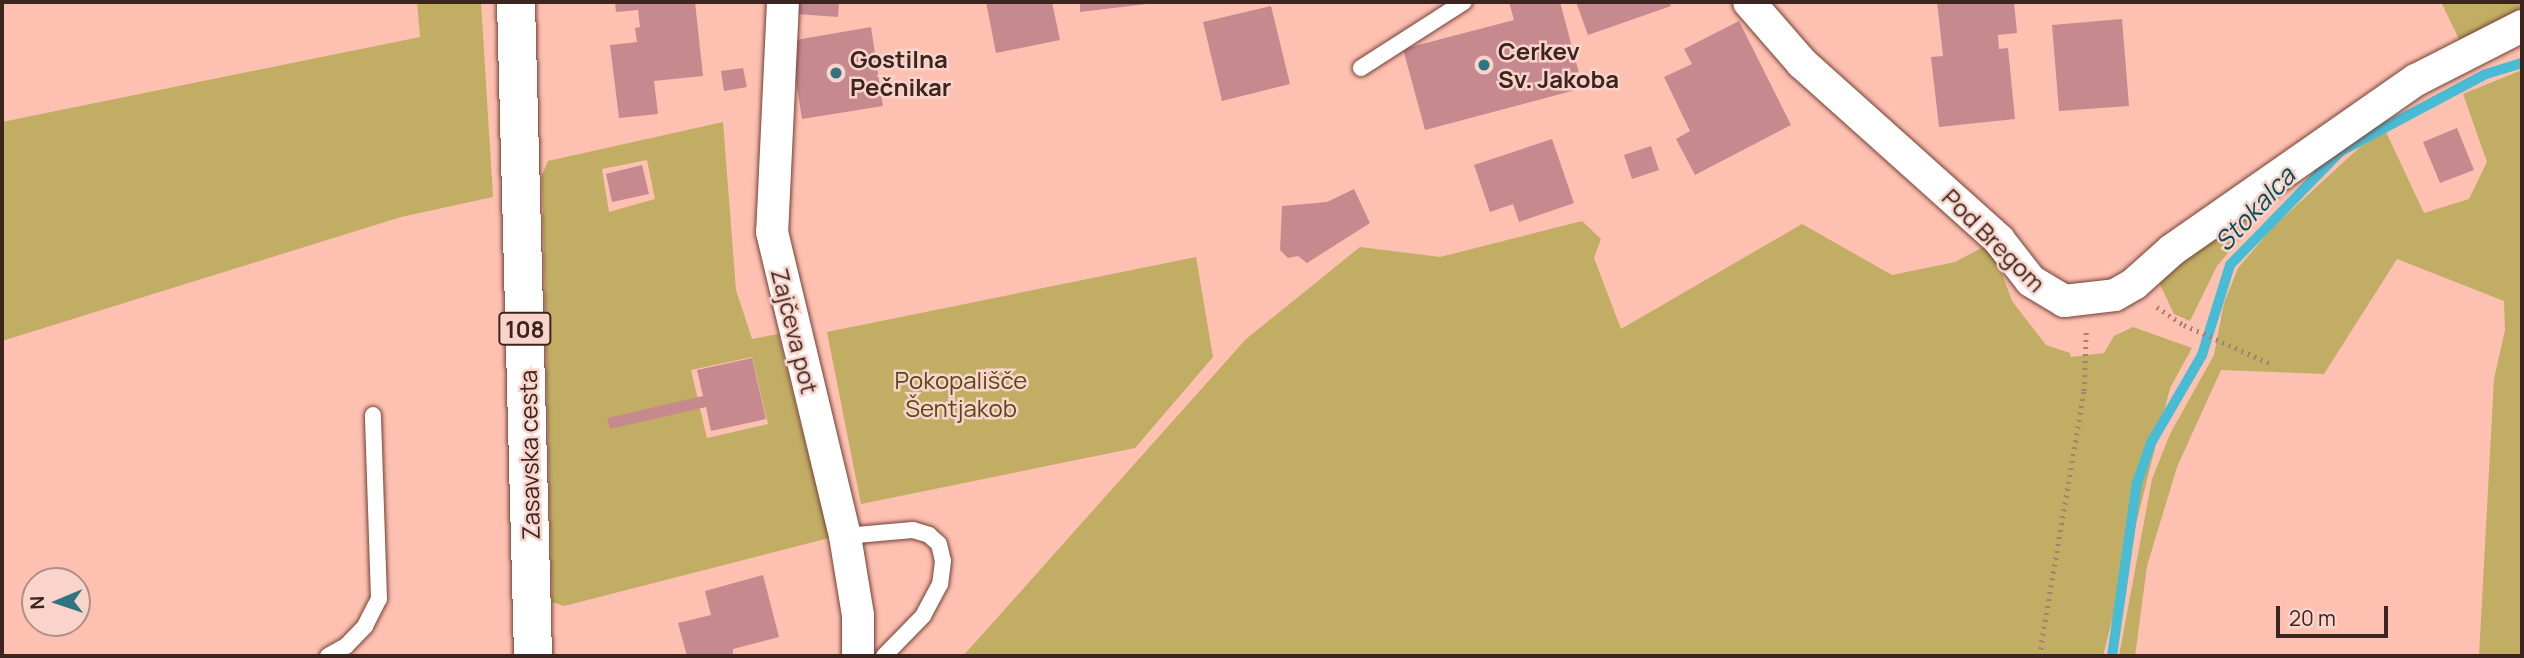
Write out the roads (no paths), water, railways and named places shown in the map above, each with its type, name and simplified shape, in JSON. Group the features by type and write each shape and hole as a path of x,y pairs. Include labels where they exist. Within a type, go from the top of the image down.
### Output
{"main road":[{"name":"Zasavska cesta","path":"516,2 533,656"}],"street":[{"name":"Zajčeva pot","path":"783,2 772,232 845,536 858,615 858,656"},
{"name":"Pod Bregom","path":"1749,2 1802,63 1999,240 2031,281 2064,301 2088,301 2115,295 2134,284 2172,250 2416,80 2522,26"}],"lane":[{"path":"1360,68 1464,2"},
{"path":"328,656 346,646 365,626 379,599 373,415"},
{"path":"845,536 913,530 929,535 939,544 943,561 940,584 923,615 884,656"}],"waterway":[{"name":"Stokalca","path":"2112,656 2137,483 2151,443 2202,355 2230,265 2341,151 2486,74 2522,63"}],"place":[{"name":"Cerkev Sv. Jakoba","path":"1484,65"},
{"name":"Gostilna Pečnikar","path":"836,73"}],"park label":[{"name":"Pokopališče Šentjakob","path":"961,394"}]}
